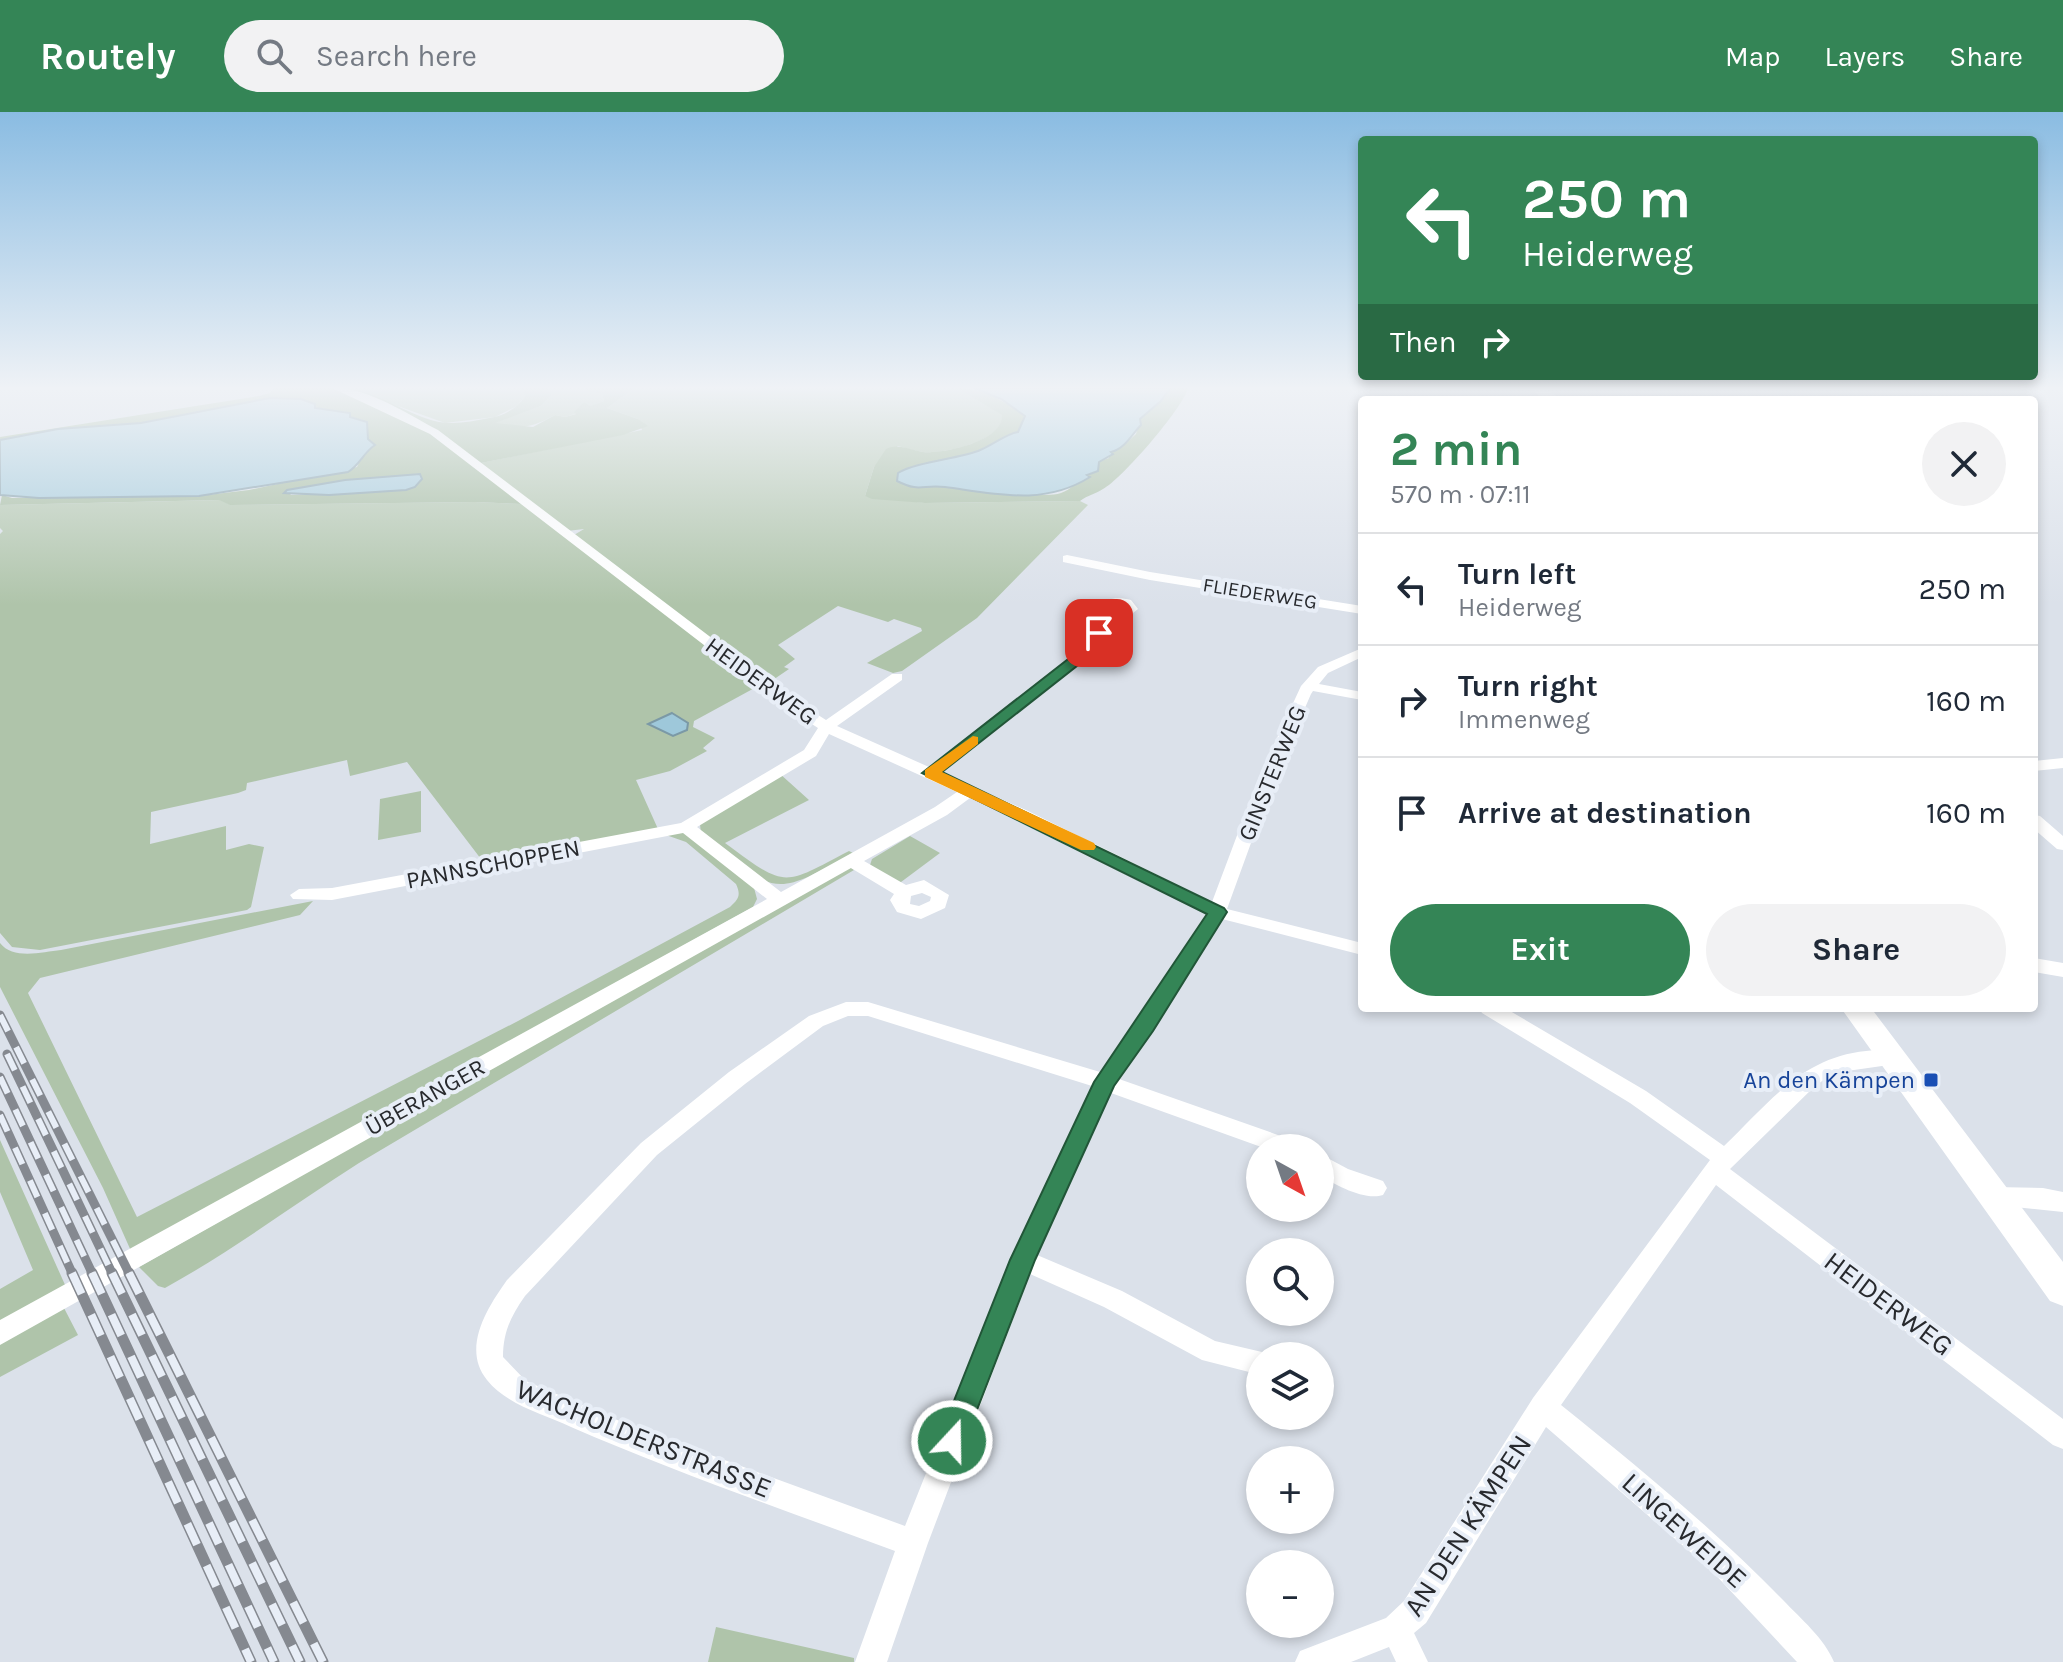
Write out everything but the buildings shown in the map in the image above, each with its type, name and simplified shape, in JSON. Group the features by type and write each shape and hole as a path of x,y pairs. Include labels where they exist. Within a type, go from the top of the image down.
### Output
{"main road":[{"path":"1858,1012 2063,1290"}],"street":[{"name":"HEIDERWEG","path":"471,460 734,663 826,727 931,773 1217,912 1358,948"},
{"name":"FLIEDERWEG","path":"1067,559 1358,609"},
{"path":"931,773 1077,659 1115,614"},
{"path":"1308,686 1323,670 1358,654"},
{"name":"PANNSCHOPPEN","path":"299,895 332,894 686,827 810,753 826,727 897,677"},
{"name":"GINSTERWEG","path":"871,1662 913,1543 1023,1260 1105,1082 1217,912 1267,777 1308,686 1358,695"},
{"path":"2038,766 2063,763"},
{"name":"ÜBERANGER","path":"0,1333 941,811 968,791"},
{"path":"2038,823 2063,845"},
{"path":"686,827 780,900"},
{"path":"851,861 904,892"},
{"path":"2038,966 2063,970"},
{"name":"WACHOLDERSTRASSE","path":"913,1543 626,1437 517,1390 495,1370 490,1357 490,1339 498,1314 557,1243 666,1134 764,1058 837,1011 868,1009 1105,1082 1251,1134"},
{"name":"HEIDERWEG","path":"1496,1012 1638,1097 2063,1436"},
{"name":"AN DEN KÄMPEN","path":"1311,1662 1396,1629 1415,1612 1543,1407 1720,1165 1806,1081 1827,1067 1889,1057"},
{"path":"1334,1172 1375,1188"},
{"path":"1993,1197 2043,1198 2063,1202"},
{"path":"1023,1260 1113,1299 1211,1352 1246,1360"},
{"name":"LINGEWEIDE","path":"1543,1407 1713,1552 1789,1627 1818,1662"},
{"path":"1396,1629 1412,1662"}],"green space":[{"path":"360,460 467,460 522,504 230,505 219,500 0,505 2,495 12,498 199,496 249,490 357,467","holes":["345,480 372,480 415,487 378,492 291,495 287,490"]},
{"path":"471,460 495,460 476,464"},
{"path":"494,460 882,460 874,467 865,496 925,503 1080,501 1088,505 977,618 902,671 893,673 867,663 922,631 921,628 894,619 888,622 838,606 778,645 795,659 784,667 789,669 767,684 574,535 584,529 567,531 476,464"},
{"path":"878,460 947,460 938,463 927,487 1031,495 1057,494 1068,490 1104,460 1134,460 1112,483 1080,501 925,503 872,499 865,496"},
{"path":"220,500 231,505 522,504 760,685 694,721 693,727 715,738 703,748 707,751 670,771 636,780 658,829 484,863 407,762 350,776 347,760 247,783 246,790 238,793 151,812 150,844 226,826 226,850 249,844 264,847 251,907 247,910 40,950 12,947 0,933 0,534 3,531 0,528 0,505"},
{"path":"779,773 809,800 725,843 761,869 785,877 810,871 849,851 853,853 804,879 787,884 773,883 745,868 701,834 700,824"},
{"path":"421,791 421,832 378,840 380,799"},
{"path":"679,832 688,833 753,884 757,899 753,907 131,1251 103,1188 0,987 0,943 12,952 28,954 61,950 313,901 300,915 40,978 28,993 137,1217 518,1021 730,907 738,897 736,884 686,842 666,835 549,858"},
{"path":"910,836 940,853 897,885 870,865 872,859"},
{"path":"848,866 854,870 359,1163 240,1243 165,1288 158,1286 139,1267"},
{"path":"0,1140 66,1287 0,1322 0,1289 33,1270 0,1192"},
{"path":"64,1308 78,1335 0,1377 0,1344"},
{"path":"716,1627 854,1658 854,1662 708,1662"}],"water":[{"path":"0,460 360,460 348,472 199,496 39,498 0,495"},
{"path":"938,460 1102,460 1098,471 1073,486 1055,492 1020,496 937,486 917,487 897,481 898,473"},
{"path":"420,474 422,479 415,487 406,490 329,495 284,493 345,480"},
{"path":"672,713 688,723 687,730 673,736 648,724"}],"railway":[{"path":"0,1015 129,1273"},
{"path":"7,1054 113,1275"},
{"path":"0,1077 93,1275"},
{"path":"0,1115 73,1275"},
{"path":"72,1273 251,1662"},
{"path":"92,1273 274,1662"},
{"path":"112,1273 300,1662"},
{"path":"129,1273 323,1662"}],"slow traffic":[{"path":"973,740 931,773 1087,847"}],"place":[{"name":"An den Kämpen","path":"1931,1080"}],"route":[{"path":"952,1441 1023,1260 1105,1082 1217,912 931,773 1077,659 1099,633"}]}
